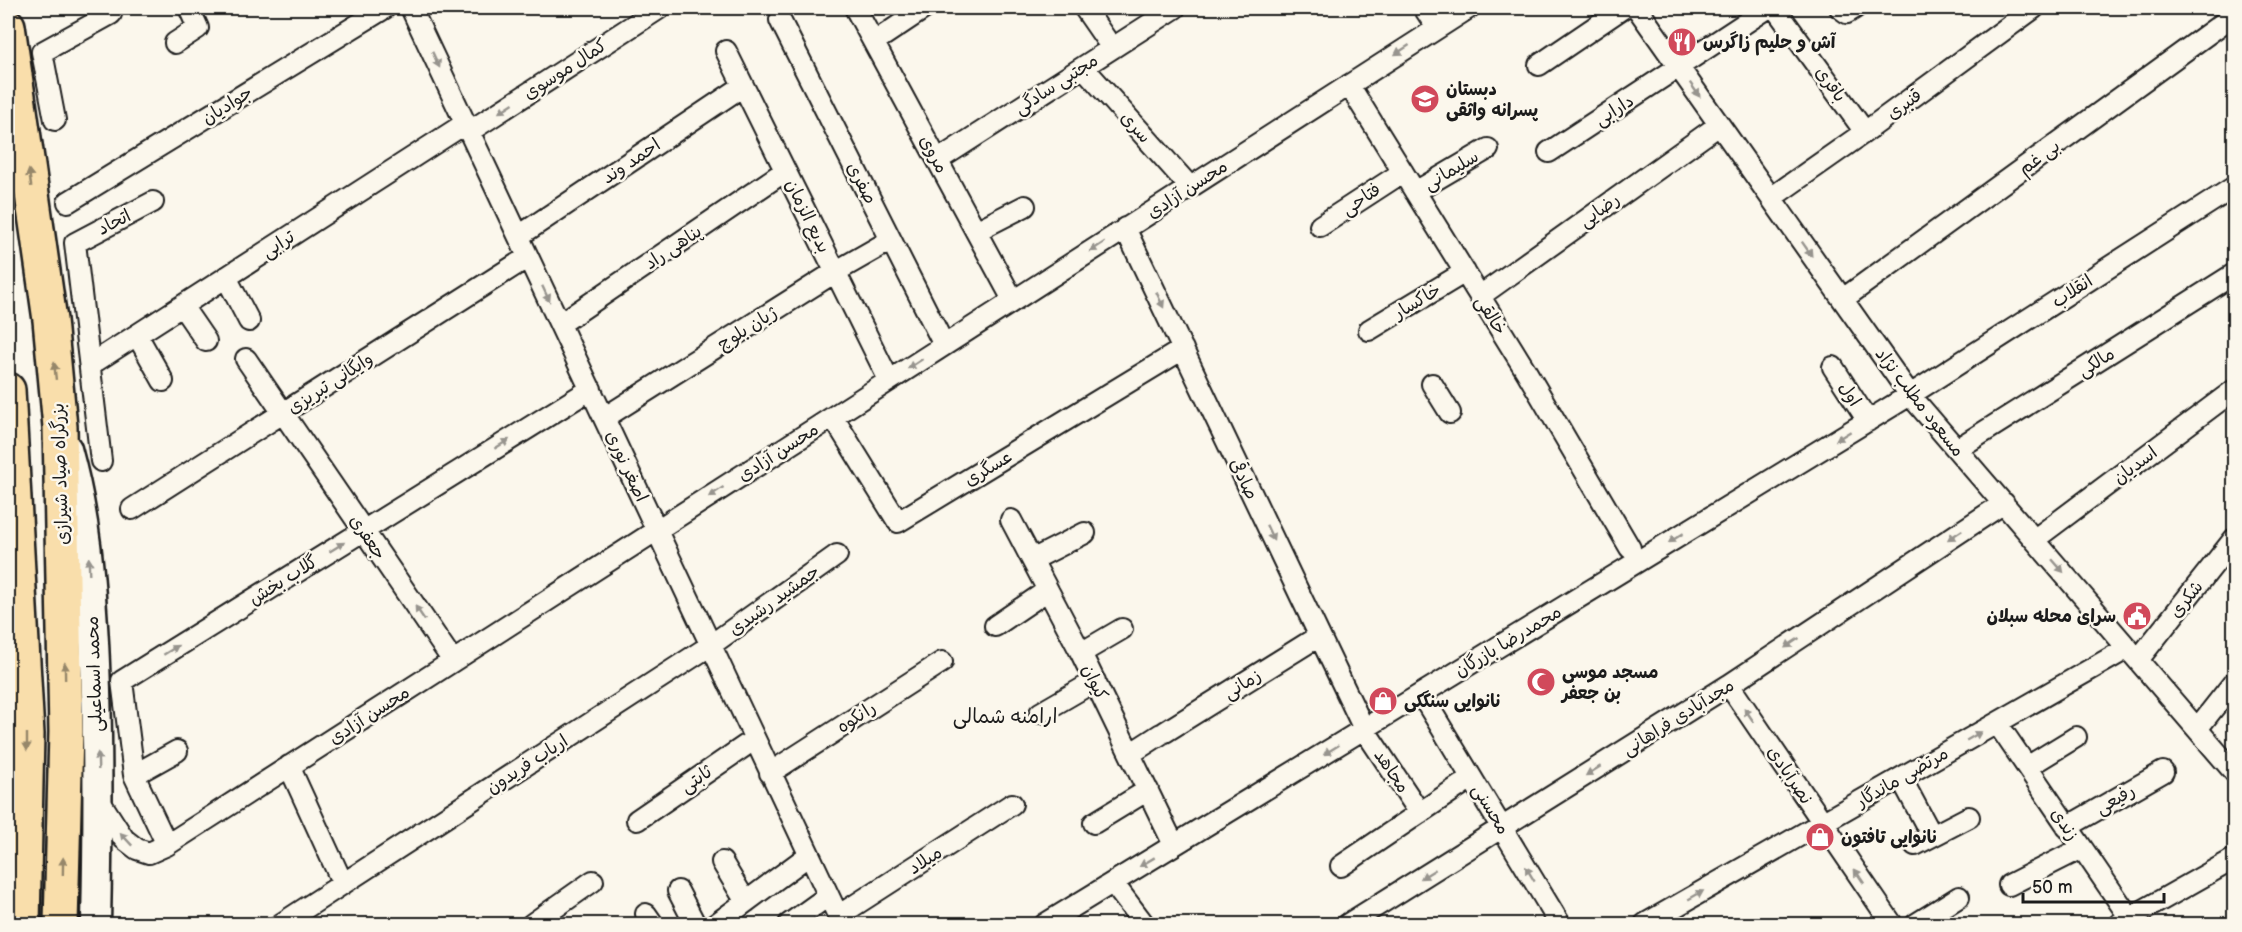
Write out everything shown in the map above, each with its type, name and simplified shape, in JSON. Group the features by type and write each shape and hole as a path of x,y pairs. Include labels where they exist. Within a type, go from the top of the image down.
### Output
{"highway":[{"name":"بزرگراه صیاد شیرازی","path":"8,26 48,309 60,427 66,732 61,924"},
{"path":"8,390 27,734 23,924"}],"main road":[{"name":"محمد اسماعیلی","path":"60,427 80,495 89,551 99,800 96,924"}],"street":[{"path":"55,120 42,52 111,14 108,8"},
{"path":"175,43 198,28 189,8"},
{"name":"جوادیان","path":"68,202 385,8"},
{"name":"اصغر نوری","path":"411,8 840,920"},
{"name":"کمال موسوی","path":"468,127 660,8"},
{"name":"مروی","path":"855,8 1013,300"},
{"path":"874,42 926,8"},
{"name":"مجتبی سادگی","path":"938,160 1175,8"},
{"path":"1424,8 1437,28"},
{"name":"محسن آزادی","path":"99,800 130,845 149,853 167,844 1469,8"},
{"path":"1539,64 1623,8"},
{"name":"مسعود مطلب نژاد","path":"1636,8 1910,395 2235,772"},
{"name":"دارابی","path":"1549,152 1768,8"},
{"name":"باقری","path":"1775,8 1865,132"},
{"path":"1840,8 1847,13 1855,8"},
{"name":"قنبری","path":"1771,198 2034,8"},
{"path":"1085,9 1112,48"},
{"name":"بی غم","path":"1843,299 2235,15"},
{"name":"صفری","path":"780,20 944,345"},
{"name":"بدیع الزمان","path":"726,51 889,380"},
{"name":"سری","path":"1083,67 1190,187"},
{"name":"خالقی","path":"1349,85 1465,272 1630,548"},
{"name":"احمد وند","path":"519,236 743,86"},
{"name":"رضایی","path":"1479,296 1719,124"},
{"name":"ترابی","path":"90,365 226,277 468,127"},
{"name":"سلیمانی","path":"1415,192 1488,149"},
{"name":"پناهی راد","path":"560,324 785,171"},
{"name":"فتاحی","path":"1320,226 1402,172"},
{"name":"انقلاب","path":"1910,395 2235,187"},
{"name":"اتحاد","path":"90,365 75,243 153,202"},
{"path":"976,231 1025,206"},
{"name":"صادقی","path":"1125,228 1364,729"},
{"name":"ژیان بلوچ","path":"604,418 835,272 891,240"},
{"name":"وایگانی تبریزی","path":"132,509 528,256"},
{"name":"خاکسار","path":"1369,330 1465,272"},
{"name":"مالکی","path":"1957,449 2235,274"},
{"path":"226,277 249,321"},
{"path":"182,306 206,341"},
{"path":"137,335 163,381"},
{"name":"عسگری","path":"833,417 898,522 1183,349"},
{"name":"جعفری","path":"246,359 453,661"},
{"path":"90,365 101,460"},
{"name":"اول","path":"1833,367 1868,421"},
{"path":"1432,384 1450,413"},
{"name":"گلاب بخش","path":"167,844 134,775 122,681 591,389"},
{"name":"اسدیان","path":"2035,539 2235,390"},
{"name":"محمدرضا بازرگان","path":"1045,924 1910,395"},
{"name":"مجدآبادی فراهانی","path":"1348,924 1729,685 2004,503"},
{"name":"کیوان","path":"1011,520 1081,653 1174,845"},
{"path":"1032,560 1085,533"},
{"name":"شکری","path":"2133,654 2235,539"},
{"name":"جمشید رشیدی","path":"711,645 837,555"},
{"path":"995,626 1048,590"},
{"path":"1081,653 1122,628"},
{"name":"زمانی","path":"1131,754 1319,636"},
{"name":"ارباب فریدون","path":"281,924 711,645"},
{"name":"مرتضی ماندگار","path":"1645,924 1997,723 2133,654"},
{"name":"رانکوه","path":"770,773 942,662"},
{"path":"1040,713 1095,681"},
{"path":"2197,729 2235,682"},
{"name":"نصرآبادی","path":"1729,685 1892,924"},
{"name":"محسنی","path":"1421,694 1560,924"},
{"name":"زندی","path":"1997,723 2082,848 2127,922"},
{"name":"مجاهد","path":"1364,729 1420,813"},
{"path":"2027,768 2076,737"},
{"name":"ثابتی","path":"637,820 755,739"},
{"path":"134,775 177,751"},
{"path":"289,766 343,884"},
{"name":"رفیعی","path":"2067,827 2163,772"},
{"path":"1901,777 1923,841 1969,817"},
{"name":"مجاهد","path":"1341,866 1461,785"},
{"path":"1094,823 1148,790"},
{"name":"میلاد","path":"840,920 1012,804"},
{"path":"2009,885 2082,848"},
{"path":"716,924 809,855"},
{"path":"2127,922 2235,859"},
{"path":"723,862 746,902"},
{"path":"532,924 593,881"},
{"path":"1113,883 1144,924"},
{"path":"678,891 695,924"},
{"path":"789,924 828,896"},
{"path":"1916,924 1959,897"}],"place":[{"name":"آش و حلیم زاگرس","path":"1682,42"},
{"name":"دبستان پسرانه واثقی","path":"1425,99"},
{"name":"سرای محله سبلان","path":"2137,616"},
{"name":"مسجد موسی بن جعفر","path":"1541,682"},
{"name":"نانوایی سنگکی","path":"1383,701"},
{"name":"نانوایی تافتون","path":"1820,837"}],"district":[{"name":"ارامنه شمالی","path":"1005,716"}]}
